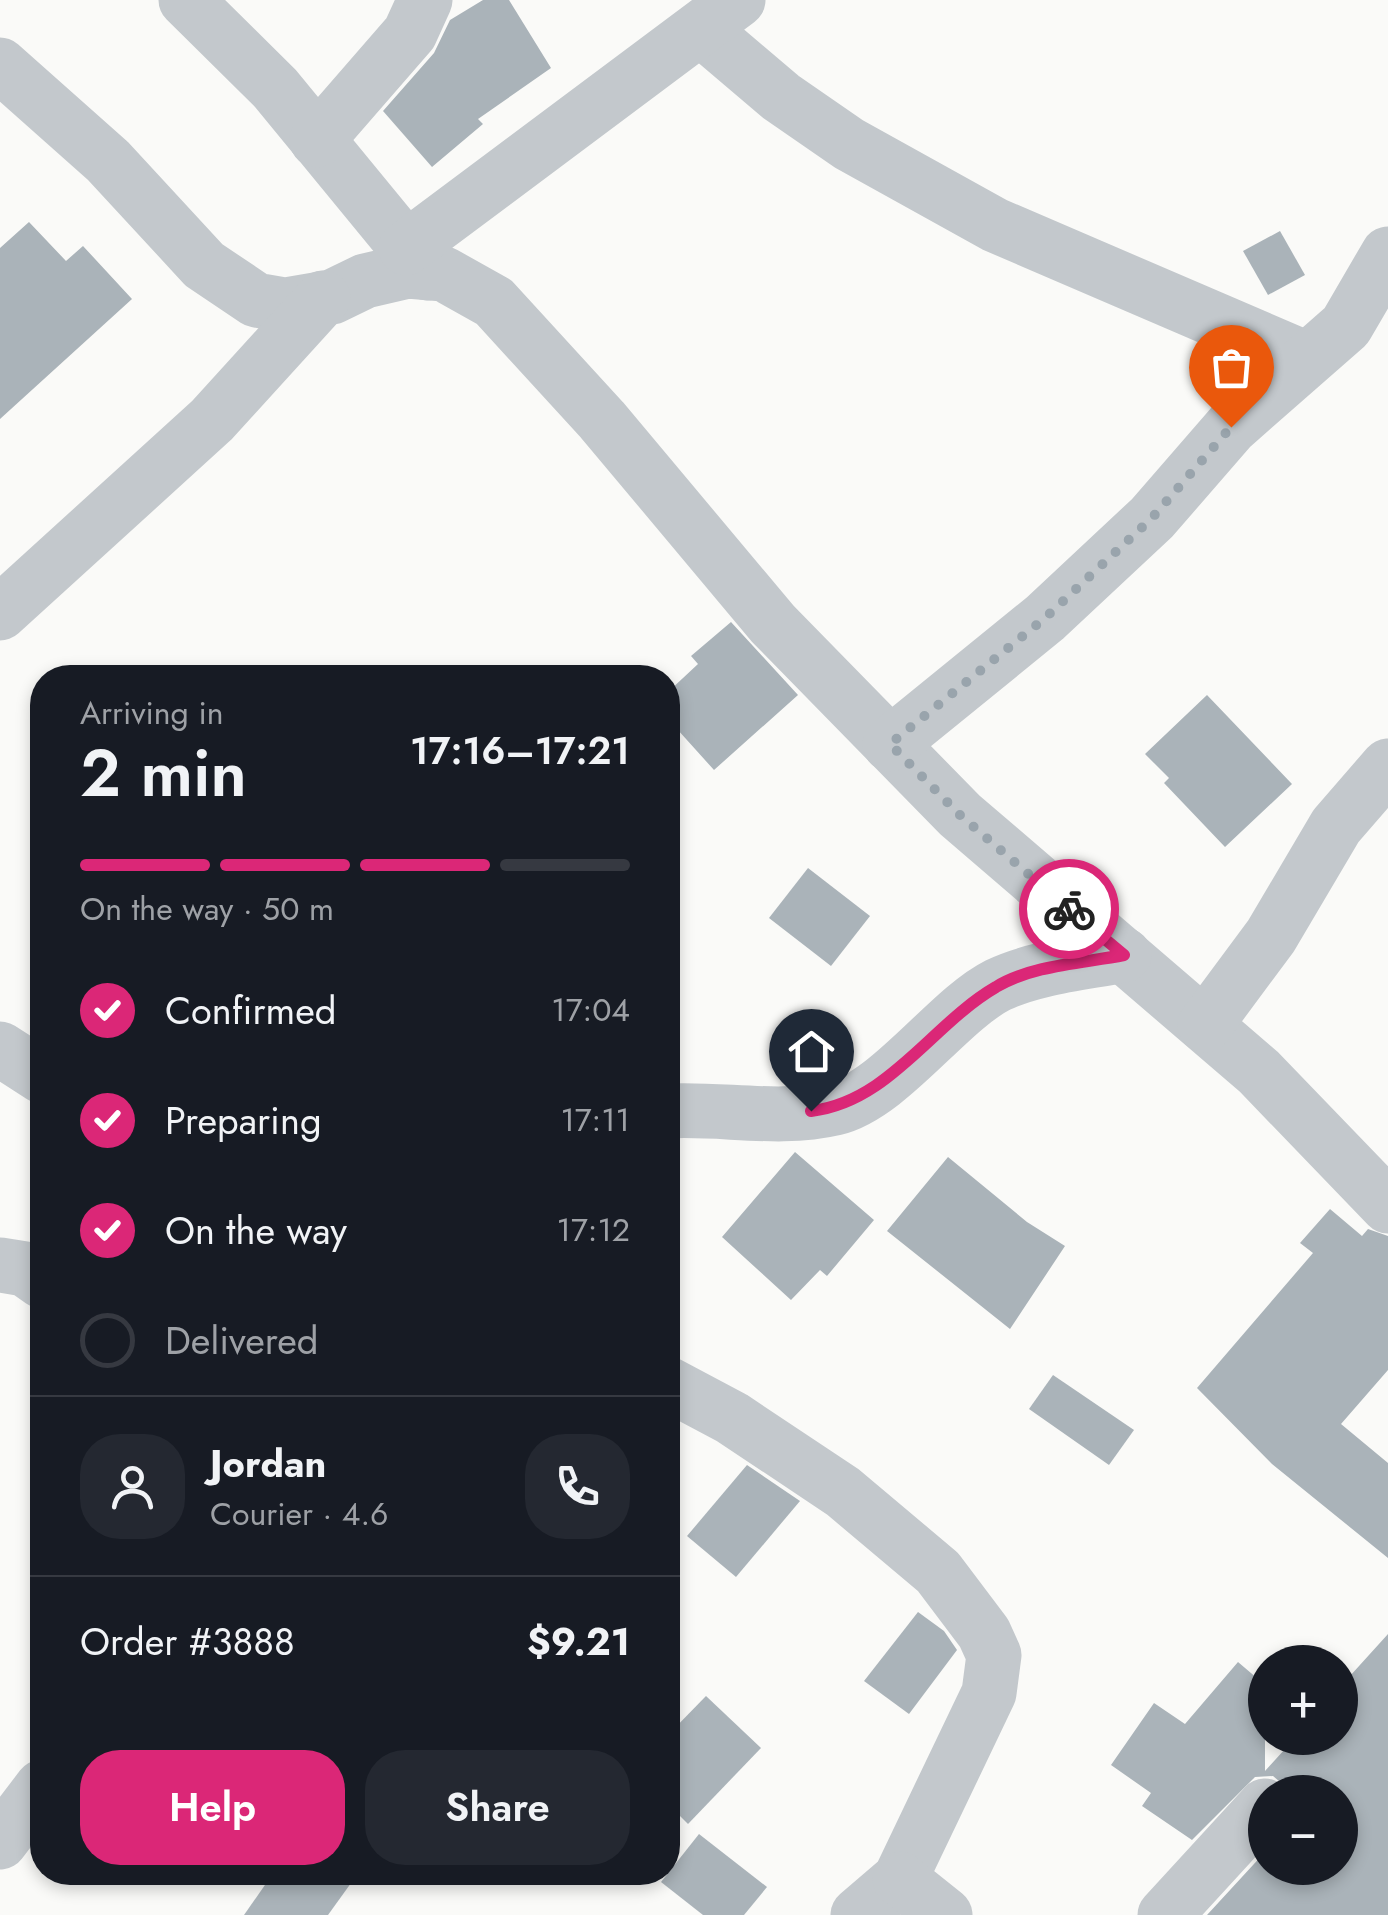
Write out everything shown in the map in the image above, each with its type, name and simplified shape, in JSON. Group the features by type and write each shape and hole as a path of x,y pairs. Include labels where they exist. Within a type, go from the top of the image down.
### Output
{"street":[{"path":"186,0 276,88 417,260 494,302 602,420 773,624 960,815 1258,1072 1388,1206"},
{"path":"317,140 410,34 425,0"},
{"path":"0,66 108,162 204,265 256,300 285,305 324,298 366,280 408,271 719,14 782,98 849,144 932,190 1118,282 1227,323 1307,360"},
{"path":"890,744 1045,618 1152,518 1231,427 1346,326 1388,254"},
{"path":"0,613 212,420 324,298"},
{"path":"1205,1024 1271,936 1336,826 1388,766"},
{"path":"680,1111 784,1114 838,1108 890,1075 996,986 1041,971 1124,955"},
{"path":"0,1049 30,1068"},
{"path":"0,1265 30,1272"},
{"path":"680,1390 732,1418 844,1492 938,1572 984,1633 994,1656 990,1693 900,1879 858,1915"},
{"path":"0,1842 30,1803"},
{"path":"1164,1915 1248,1824"},
{"path":"900,1879 944,1915"}],"building":[{"path":"483,0 509,0 551,68 478,119 483,124 432,167 383,111 434,53 450,20"},
{"path":"29,222 66,261 83,246 132,299 0,419 0,248"},
{"path":"1280,231 1305,275 1268,295 1243,251"},
{"path":"731,622 798,695 714,770 680,732 680,681 698,664 691,656"},
{"path":"1207,695 1292,784 1225,847 1164,783 1169,778 1145,754"},
{"path":"808,868 870,916 831,966 769,918"},
{"path":"795,1152 874,1220 827,1276 820,1270 791,1300 722,1237"},
{"path":"948,1157 1027,1222 1065,1246 1010,1329 887,1231"},
{"path":"1330,1209 1362,1236 1368,1229 1388,1236 1388,1370 1341,1424 1388,1463 1388,1558 1272,1464 1197,1388 1313,1253 1300,1243"},
{"path":"1053,1375 1134,1430 1109,1465 1029,1409"},
{"path":"747,1465 800,1501 736,1577 687,1536"},
{"path":"918,1612 944,1631 957,1650 909,1714 864,1681"},
{"path":"1388,1634 1388,1915 1207,1915 1248,1870 1248,1885 1358,1885 1358,1775 1248,1775 1248,1784 1192,1840 1142,1806 1151,1793 1111,1765 1154,1703 1185,1724 1238,1662 1248,1671 1248,1755 1265,1755 1265,1771 1280,1755 1358,1755 1358,1667"},
{"path":"706,1696 761,1748 688,1824 680,1816 680,1723"},
{"path":"699,1834 767,1887 744,1915 703,1915 665,1885 680,1885 680,1858"},
{"path":"265,1885 350,1885 328,1915 244,1915"}],"way so far":[{"path":"1069,909 960,815 890,744 1045,618 1152,518 1231,427"}],"route":[{"path":"811,1111 838,1108 890,1075 996,986 1041,971 1124,955 1069,909"}]}
